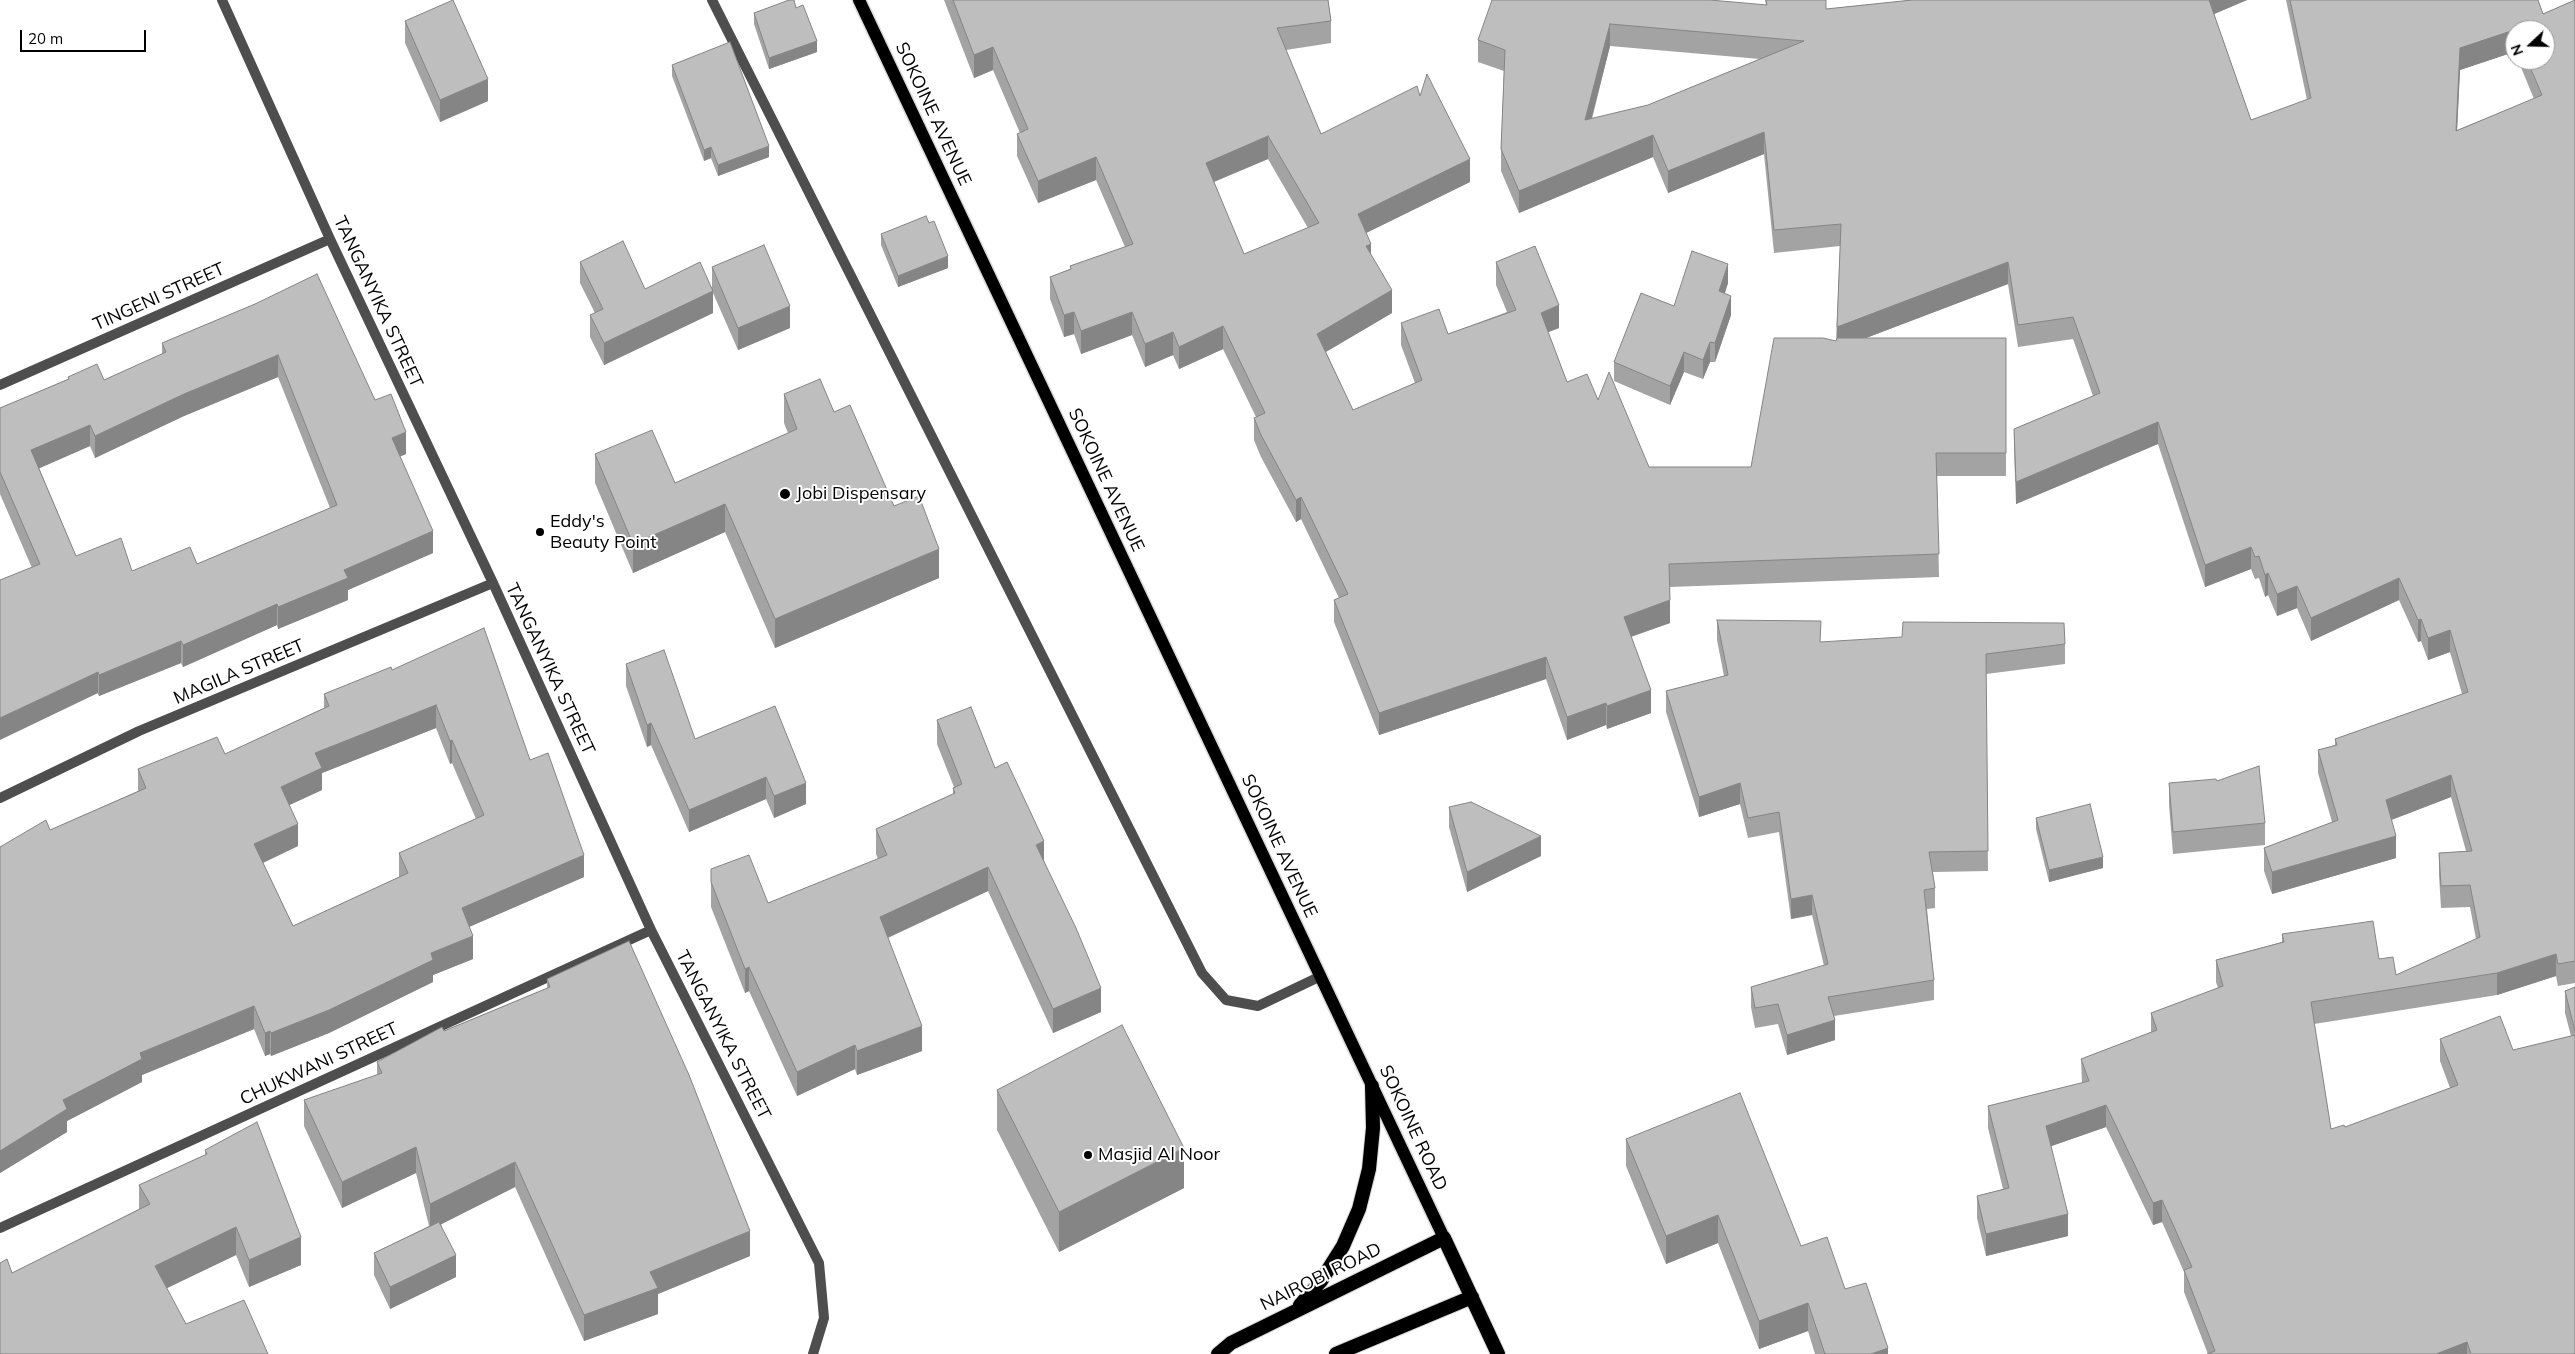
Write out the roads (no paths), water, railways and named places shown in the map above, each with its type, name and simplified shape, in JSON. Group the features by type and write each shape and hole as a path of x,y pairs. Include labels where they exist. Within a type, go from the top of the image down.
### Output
{"highway":[{"path":"1294,1311 1321,1281 1343,1246 1359,1209 1370,1169 1373,1128 1372,1086"},
{"name":"SOKOINE ROAD","path":"1444,1238 1498,1354"},
{"name":"NAIROBI ROAD","path":"1218,1354 1232,1343 1294,1311 1444,1238"},
{"path":"1336,1354 1472,1297"}],"main road":[{"name":"SOKOINE AVENUE","path":"859,0 1321,976"},
{"name":"SOKOINE ROAD","path":"1321,976 1444,1238"}],"street":[{"name":"TANGANYIKA STREET","path":"222,0 330,239 493,583 652,930 819,1263 824,1318 813,1354"},
{"path":"712,0 1202,973 1226,1000 1258,1006 1321,976"},
{"name":"TINGENI STREET","path":"0,385 330,239"},
{"name":"MAGILA STREET","path":"0,798 139,731 493,583"},
{"name":"CHUKWANI STREET","path":"0,1228 652,930"}],"place":[{"name":"Jobi Dispensary","path":"785,494"},
{"name":"Eddy's Beauty Point","path":"540,532"},
{"name":"Masjid Al Noor","path":"1088,1155"}]}
